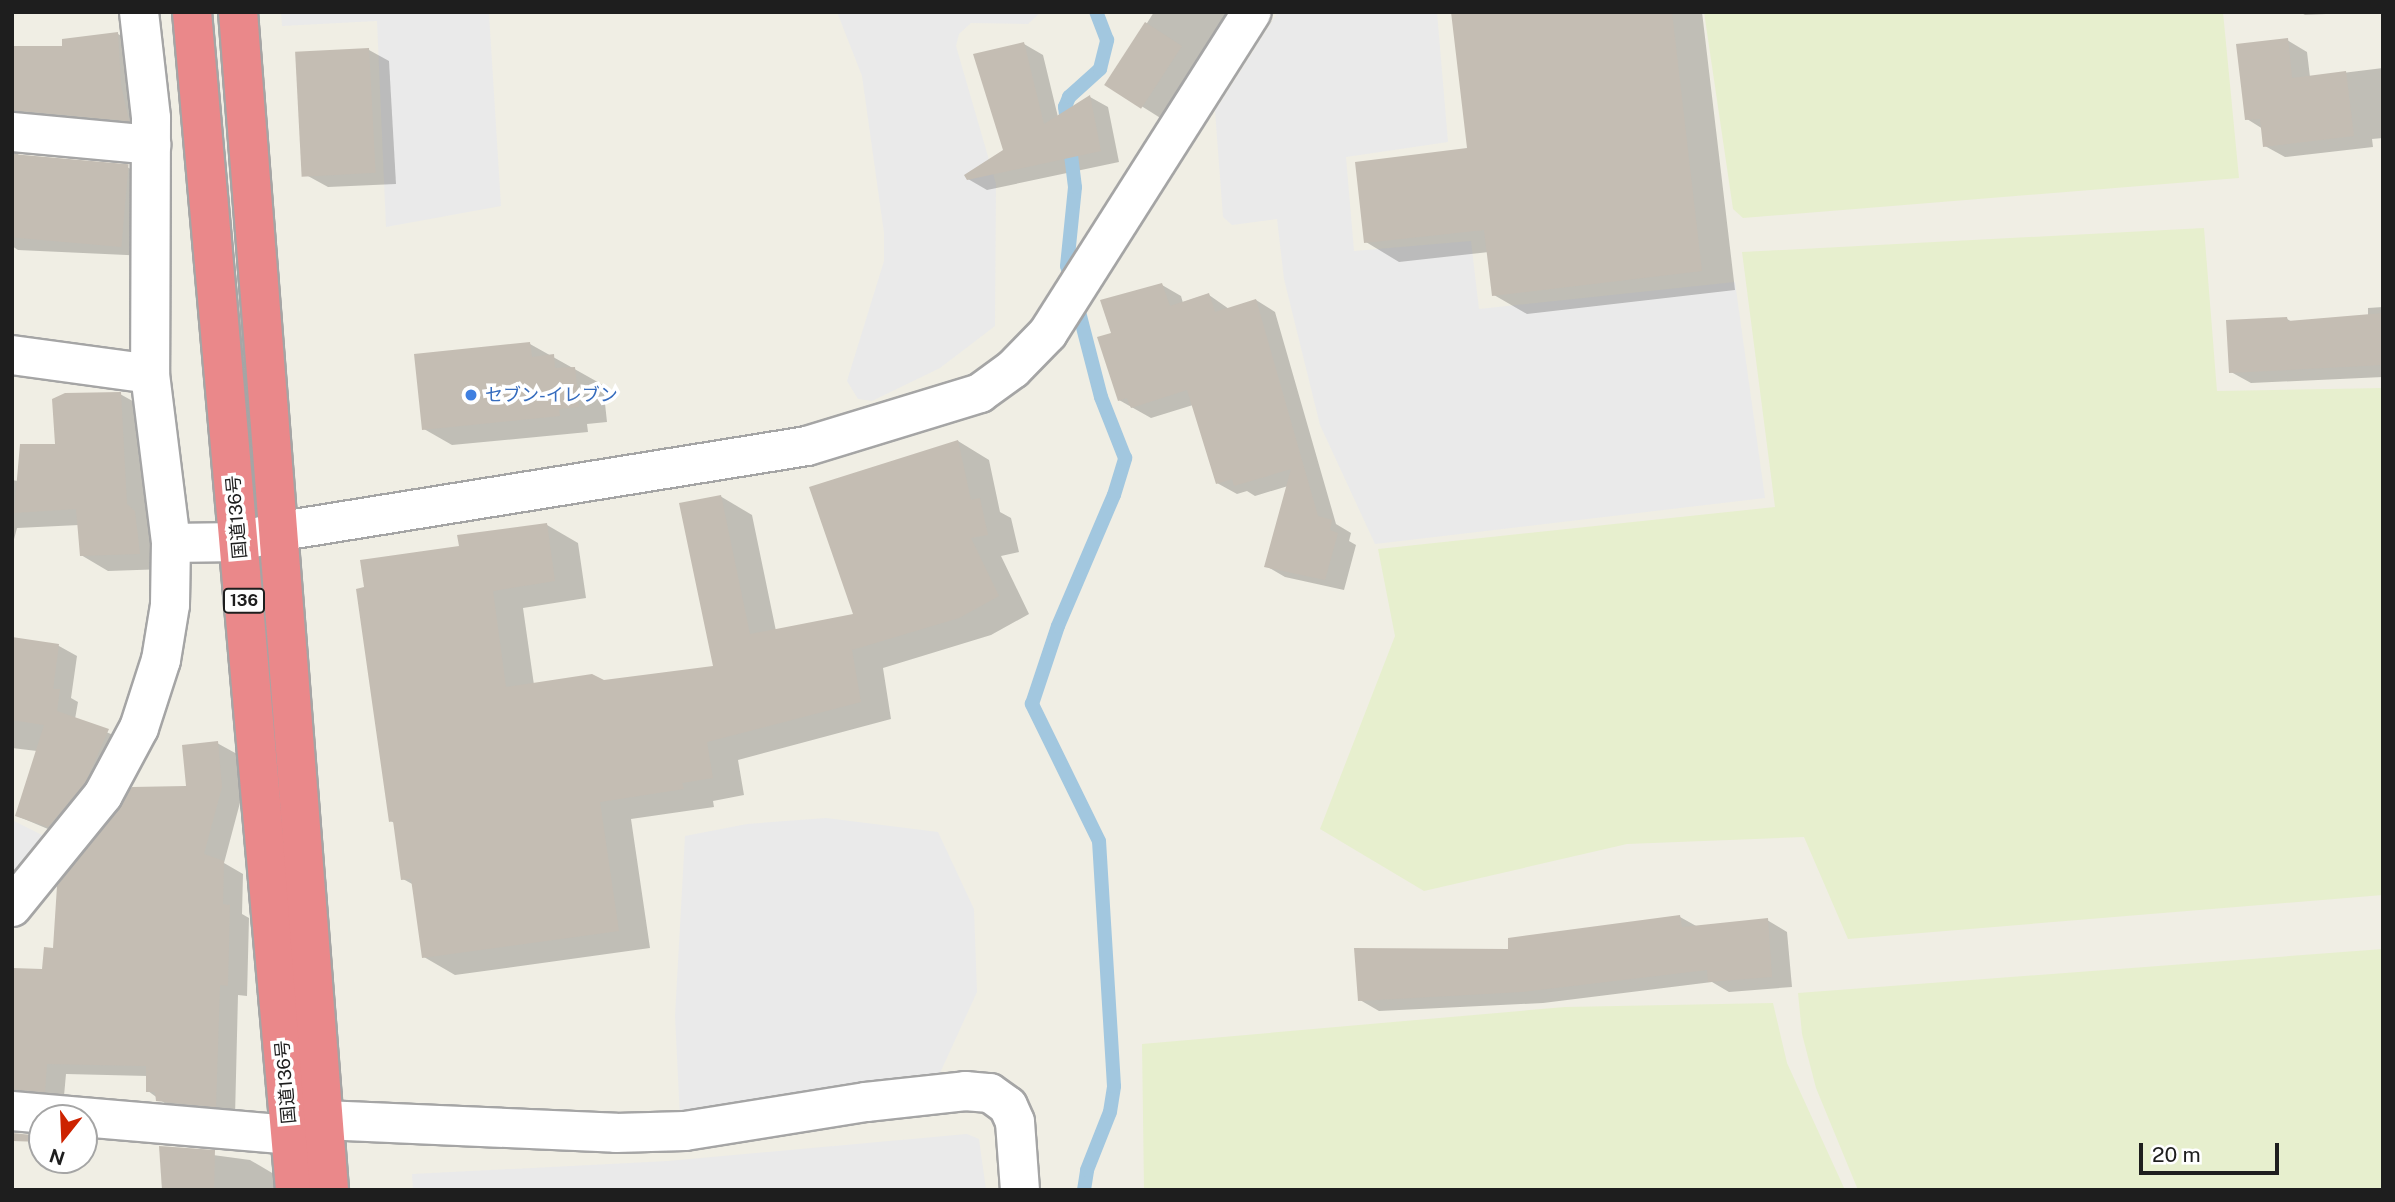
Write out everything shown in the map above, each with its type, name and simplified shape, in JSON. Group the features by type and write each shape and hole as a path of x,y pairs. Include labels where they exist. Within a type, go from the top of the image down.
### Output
{"highway":[{"name":"国道136号","path":"192,12 239,542 307,1128 330,1190"},
{"name":"国道136号","path":"238,12 276,532 307,1128 295,1190"}],"street":[{"path":"12,907 103,795 139,728 161,660 170,605 171,543 150,374 151,145 139,12"},
{"path":"171,543 239,542 276,532 807,446 980,393 1013,369 1048,333 1252,12"},
{"path":"12,132 151,145"},
{"path":"12,355 150,374"},
{"path":"12,1111 307,1128 616,1133 685,1131 866,1102 965,1091 990,1093 1007,1106 1015,1122 1020,1190"}],"green space":[{"path":"1704,12 2223,12 2239,178 1743,218 1733,209"},
{"path":"2204,228 2217,391 2383,388 2383,895 1848,939 1804,837 1627,844 1424,891 1320,829 1395,636 1378,549 1775,507 1742,252"},
{"path":"2383,949 2383,1190 1858,1190 1816,1088 1802,1034 1798,993"},
{"path":"1773,1003 1787,1063 1845,1190 1144,1190 1142,1044 1565,1007"}],"shaded area":[{"path":"281,12 534,12 489,14 501,206 386,227 377,21 282,26"},
{"path":"837,12 1041,12 1028,24 971,23 959,34 956,46 996,184 995,326 940,368 872,401 858,399 847,381 884,261 884,233 862,76"},
{"path":"1278,12 1437,12 1448,142 1346,157 1354,251 1471,241 1479,309 1735,282 1765,498 1375,544 1320,425 1284,279 1277,219 1232,225 1223,217 1215,111"},
{"path":"826,818 938,832 974,909 977,992 935,1084 680,1118 675,1016 685,836 747,824"},
{"path":"12,820 46,837 12,881"},
{"path":"967,1134 979,1139 986,1190 413,1190 412,1174 668,1161"}],"building":[{"path":"1451,12 1672,12 1702,271 1492,296 1484,230 1364,243 1355,162 1467,148"},
{"path":"1145,22 1182,46 1141,109 1104,85"},
{"path":"118,32 121,85 129,121 12,110 12,46 62,46 62,39"},
{"path":"2288,38 2292,78 2346,71 2354,136 2263,147 2260,119 2245,120 2236,44"},
{"path":"1024,42 1044,124 1090,95 1101,151 967,180 964,175 1003,150 973,54"},
{"path":"369,48 376,173 302,177 295,52"},
{"path":"12,154 129,164 121,247 12,237"},
{"path":"1162,283 1170,306 1209,293 1215,312 1256,299 1318,516 1332,520 1330,530 1338,533 1325,580 1264,567 1291,469 1234,486 1232,479 1216,484 1187,390 1131,408 1127,398 1118,401 1097,337 1111,333 1100,300"},
{"path":"2383,313 2383,365 2229,373 2226,320 2287,317 2288,321"},
{"path":"530,342 532,357 554,354 555,368 575,367 579,407 559,409 560,416 422,430 414,354"},
{"path":"121,392 127,504 135,511 140,554 80,556 76,509 14,513 20,444 55,444 52,399 65,393"},
{"path":"958,440 971,500 980,498 988,535 971,538 999,596 959,618 852,650 861,702 707,742 713,778 682,783 684,789 600,802 619,931 422,958 411,879 401,880 393,821 389,822 356,589 364,587 360,560 459,546 457,535 547,523 555,581 493,591 506,687 592,674 604,680 713,666 679,503 721,495 750,634 853,614 809,487"},
{"path":"12,637 59,644 53,689 60,689 57,711 109,729 85,783 48,827 15,816 44,725 12,720"},
{"path":"218,741 222,787 204,854 224,861 223,904 230,905 228,986 220,985 216,1107 156,1101 155,1092 146,1092 146,1066 47,1064 45,1092 12,1089 12,968 42,969 44,947 53,948 57,886 132,787 186,786 182,745"},
{"path":"1680,915 1682,927 1768,918 1772,977 1708,982 1707,970 1522,992 1358,1001 1354,948 1508,949 1508,938"},
{"path":"12,1133 28,1135 28,1142 12,1141"},
{"path":"159,1146 215,1150 214,1190 162,1190"}],"waterway":[{"path":"1084,1190 1087,1170 1110,1112 1114,1086 1099,841 1032,704 1058,626 1114,495 1125,458 1101,397 1067,266 1075,187 1065,107 1069,97 1100,69 1107,40 1096,12"}],"place":[{"name":"セブン-イレブン","path":"471,395"}]}
